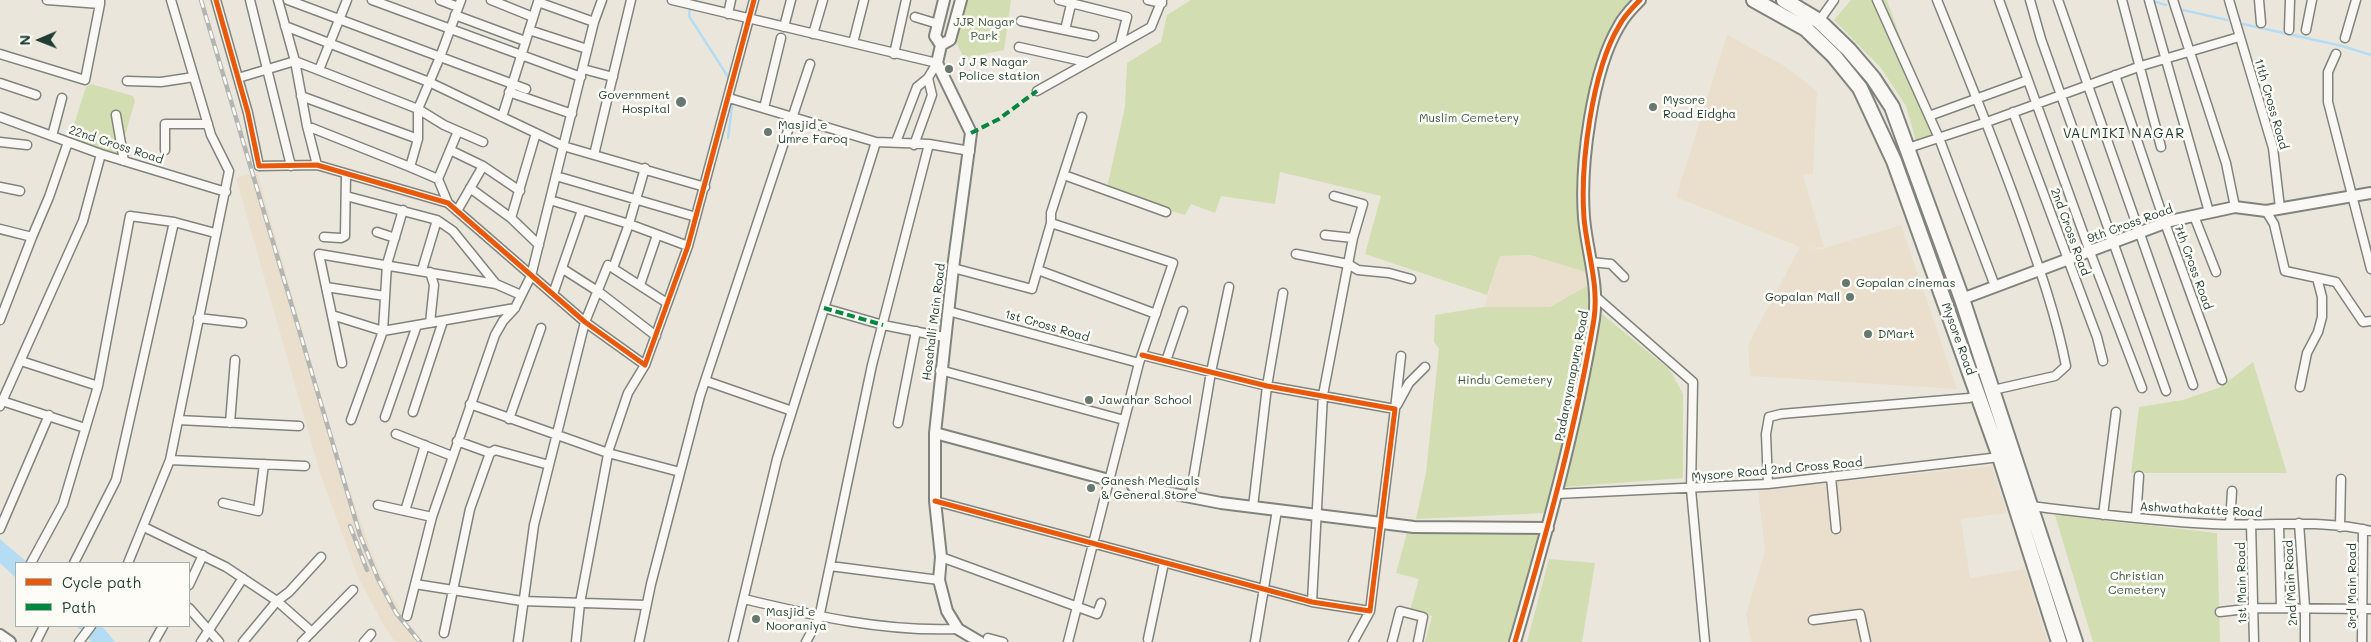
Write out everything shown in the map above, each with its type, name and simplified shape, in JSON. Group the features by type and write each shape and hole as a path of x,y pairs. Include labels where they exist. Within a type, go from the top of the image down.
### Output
{"highway":[{"name":"Mysore Road","path":"1754,0 1806,29 1834,56 1860,88 1894,160 2000,457 2059,642"},
{"name":"Mysore Road","path":"1784,0 1819,21 1849,50 1873,78 1892,107 1994,390 2075,642"}],"street":[{"path":"0,54 85,80 100,2 47,0"},
{"path":"128,562 170,460 229,171 211,135 171,0"},
{"path":"216,0 238,78 259,166 317,165 448,203"},
{"path":"250,0 291,166"},
{"path":"278,0 295,61 307,126 317,165"},
{"path":"288,0 526,90"},
{"path":"319,70 347,0"},
{"path":"372,0 521,56 582,73 613,77"},
{"path":"440,0 458,7 525,41"},
{"path":"491,0 533,17"},
{"path":"407,616 432,517 470,404 495,336 503,321 515,308 531,276 594,22 602,0"},
{"path":"594,155 631,0"},
{"path":"672,0 699,4 728,14 937,64"},
{"path":"728,14 731,0"},
{"path":"576,642 580,603 608,453 628,393 646,365 688,246 733,99 731,88 754,0"},
{"path":"784,27 791,0"},
{"path":"814,34 823,0"},
{"path":"852,44 864,0"},
{"path":"894,54 906,0"},
{"path":"896,142 917,87 928,78 937,64 941,45 935,36 944,0"},
{"path":"941,45 950,40 960,0"},
{"path":"1059,0 1127,17 1120,44"},
{"path":"1037,91 1151,26 1162,2 1148,0"},
{"name":"Padarayanapura Road","path":"1515,642 1548,528 1594,320 1596,297 1584,219 1583,191 1584,164 1590,124 1607,50 1622,20 1640,0"},
{"path":"1819,21 1834,0"},
{"path":"1878,0 1940,138 1996,286"},
{"path":"1937,0 1987,122 2040,269 2059,333 2066,366 2055,376 1994,390"},
{"path":"2000,0 2090,252 2142,388"},
{"path":"2030,0 2041,39 2166,391"},
{"path":"2058,0 2193,385"},
{"path":"2122,0 2161,147"},
{"path":"2149,0 2209,212"},
{"path":"2173,0 2192,52 2226,163 2235,207"},
{"name":"11th Cross Road","path":"2229,0 2239,37 2261,100 2273,148 2280,208"},
{"path":"2259,0 2261,23"},
{"path":"2289,30 2290,0"},
{"path":"2306,30 2312,0"},
{"path":"2345,38 2356,0"},
{"path":"502,117 538,2 594,22"},
{"path":"1065,30 1072,2"},
{"path":"410,167 418,139 418,109 458,7"},
{"path":"915,17 938,24"},
{"path":"1021,21 1094,36"},
{"path":"285,26 429,82 564,146 705,187"},
{"path":"529,30 588,49"},
{"path":"1908,148 1987,122 2037,102 2062,95 2141,66 2239,37"},
{"path":"764,108 782,38"},
{"path":"1019,47 1086,62"},
{"path":"2336,54 2328,72 2328,102 2371,269"},
{"path":"238,78 295,61 418,109 458,131 483,142"},
{"path":"639,642 646,604 706,380 794,118 810,64"},
{"name":"Hosahalli Main Road","path":"937,64 971,133 940,370 935,434 935,501 941,557 939,580 947,611 958,629"},
{"name":"7th Cross Road","path":"2115,75 2222,380"},
{"path":"127,81 160,82 194,77"},
{"path":"914,145 932,95 928,78"},
{"path":"1929,116 2028,80"},
{"path":"0,83 36,95"},
{"path":"509,92 572,114"},
{"path":"301,96 418,139"},
{"path":"52,136 62,98"},
{"path":"733,99 876,142 896,142 914,145 929,144 970,152"},
{"name":"2nd Cross Road","path":"2013,112 2097,337 2103,361"},
{"path":"116,115 124,161"},
{"name":"22nd Cross Road","path":"0,117 101,154 226,192"},
{"path":"953,268 1032,289 1051,223 1051,213 1082,117"},
{"path":"165,150 165,124 208,124"},
{"path":"307,126 438,179 448,203 586,322 646,365"},
{"path":"438,179 458,131"},
{"path":"510,218 520,191 536,133"},
{"path":"0,142 27,146"},
{"path":"0,320 49,197 68,142"},
{"path":"733,642 777,459 876,142"},
{"path":"806,642 819,618 872,365 929,144"},
{"path":"450,150 483,166 520,191"},
{"path":"86,428 49,415 1,404 83,220 101,154"},
{"path":"457,211 483,166"},
{"path":"613,268 629,224 645,168"},
{"path":"324,237 342,238 345,236 346,174"},
{"path":"1064,175 1166,212"},
{"path":"556,176 696,217"},
{"path":"0,187 20,191"},
{"path":"470,188 510,218 539,245"},
{"name":"9th Cross Road","path":"1962,299 2165,222 2235,207 2266,210 2371,193"},
{"path":"346,196 436,220 453,231 496,284"},
{"path":"1312,602 1323,395 1353,238 1363,204 1334,196"},
{"path":"550,200 629,224 688,246"},
{"path":"351,420 383,331 387,264 403,210"},
{"path":"553,294 582,210"},
{"path":"2266,210 2274,224 2285,270 2336,282 2363,322 2371,321"},
{"path":"32,562 63,504 98,386 130,216 174,222 215,233"},
{"path":"2194,216 2216,272"},
{"path":"430,323 434,285 426,271 436,220"},
{"path":"75,562 116,480 174,222"},
{"path":"1051,223 1173,263 1139,363 1068,642"},
{"path":"0,229 32,237"},
{"path":"377,232 395,238"},
{"path":"640,285 658,235"},
{"path":"1325,235 1353,238"},
{"path":"342,363 319,254 387,264 496,284 521,295"},
{"path":"1296,254 1348,264 1358,270 1389,273 1412,279"},
{"path":"1591,262 1611,264 1624,277"},
{"path":"518,642 522,601 534,525 586,322 608,265 668,303"},
{"path":"563,269 599,292 656,336"},
{"path":"1038,270 1156,314"},
{"path":"2300,387 2307,353 2318,332 2322,317 2322,297 2317,278"},
{"path":"326,287 385,296"},
{"path":"1190,498 1211,372 1229,287"},
{"path":"1253,507 1267,386 1283,293"},
{"path":"1596,297 1693,382 1691,489 1705,642"},
{"path":"332,315 383,331 515,308"},
{"path":"824,308 883,325 944,337"},
{"name":"1st Cross Road","path":"948,311 1139,363"},
{"path":"1166,361 1183,311"},
{"path":"198,318 242,323"},
{"path":"413,412 443,320"},
{"path":"385,417 418,325"},
{"path":"509,419 541,328"},
{"path":"898,423 916,331"},
{"path":"1142,354 1267,386 1395,409"},
{"path":"1353,642 1370,611 1401,356"},
{"path":"230,423 235,360"},
{"path":"21,361 98,386"},
{"path":"1395,409 1409,383 1425,367"},
{"path":"940,370 1124,420"},
{"path":"706,380 792,411"},
{"path":"1768,484 1766,434 1769,417 1782,414 1969,398 1978,395"},
{"path":"470,404 608,453 680,472"},
{"path":"2103,515 2116,412"},
{"path":"0,529 49,415"},
{"path":"178,420 299,426"},
{"path":"396,434 452,456"},
{"path":"935,434 1108,480"},
{"path":"457,441 490,453"},
{"path":"406,511 425,445"},
{"path":"444,633 470,509 490,453 495,450 549,465"},
{"name":"Mysore Road 2nd Cross Road","path":"1556,494 1768,484 2000,457"},
{"path":"170,460 305,466"},
{"path":"223,503 258,511 264,464"},
{"path":"2136,518 2139,476"},
{"path":"1831,477 1836,529"},
{"path":"2340,527 2341,479"},
{"path":"1133,486 1190,498 1414,527 1548,528"},
{"path":"2230,524 2232,491"},
{"path":"935,501 1312,602 1370,611"},
{"path":"378,505 432,517"},
{"name":"Ashwathakatte Road","path":"2015,505 2136,518 2230,524 2279,525 2299,523 2367,530"},
{"path":"1255,642 1277,510"},
{"name":"1st Main Road","path":"2251,523 2254,642"},
{"name":"2nd Main Road","path":"2299,523 2305,607 2305,642"},
{"path":"2279,525 2281,607"},
{"path":"144,527 203,555 243,578 277,602 312,632"},
{"name":"3rd Main Road","path":"2362,642 2367,530"},
{"path":"190,583 203,555"},
{"path":"243,642 277,602 289,592 321,557"},
{"path":"941,557 1097,614 1100,603"},
{"path":"1148,639 1164,563"},
{"path":"830,566 939,580"},
{"path":"201,642 243,578"},
{"path":"415,584 522,601 646,604"},
{"path":"302,642 353,590"},
{"path":"744,599 819,618 922,630 958,629 980,642"},
{"path":"2220,612 2281,607 2371,609"},
{"path":"190,609 219,642"},
{"path":"1392,642 1400,611 1423,617 1418,642"},
{"path":"1813,620 1860,614 1866,642"},
{"path":"36,642 44,627"},
{"path":"80,641 90,627"},
{"path":"154,642 162,627"},
{"path":"364,642 371,634"},
{"path":"0,635 10,642"},
{"path":"988,642 988,638 1003,642"}],"shaded area":[{"path":"1727,35 1783,65 1817,91 1813,174 1803,175 1824,247 1808,248 1822,249 1901,225 1957,389 1750,376 1748,345 1800,247 1676,197"},
{"path":"257,172 341,466 378,569 402,614 423,642 395,642 384,626 358,577 320,473 236,178"},
{"path":"1530,255 1586,272 1587,286 1550,307 1484,307 1500,256"},
{"path":"1992,466 2007,513 1961,519 1970,578 2025,569 2048,642 1751,642 1746,614 1765,551 1758,490"}],"green space":[{"name":"JJR Nagar Park","path":"966,0 1011,0 1004,50 964,58 956,42"},
{"name":"Muslim Cemetery","path":"1191,0 1631,0 1619,14 1603,50 1594,82 1576,201 1586,272 1530,255 1500,256 1487,295 1365,254 1381,196 1280,172 1275,204 1221,196 1215,213 1191,204 1185,215 1106,192 1125,107 1127,63 1161,42 1167,15"},
{"path":"1851,0 1887,0 1935,136 1916,141 1906,106 1881,68 1834,20"},
{"path":"91,84 133,96 135,101 120,153 115,155 72,142 70,137 86,87"},
{"name":"Hindu Cemetery","path":"1587,286 1589,301 1576,378 1546,513 1416,519 1426,473 1439,349 1434,342 1435,315 1484,307 1550,307"},
{"name":"Hindu Cemetery","path":"1602,314 1670,370 1683,394 1683,478 1564,487"},
{"path":"2253,362 2287,473 2131,473 2139,407 2183,400 2221,387"},
{"name":"Christian Cemetery","path":"2055,515 2217,533 2220,642 2093,642"},
{"path":"1408,529 1541,532 1511,642 1425,642 1432,616 1410,610 1419,579 1396,573"},
{"path":"1549,559 1595,563 1582,642 1527,642"}],"water":[{"path":"0,539 27,562 15,562 15,577 0,563"},
{"path":"76,627 103,627 115,642 91,642 85,633"}],"waterway":[{"path":"691,0 689,16 730,80"},
{"path":"2150,0 2166,5"},
{"path":"2183,10 2227,20"},
{"path":"2243,24 2342,46 2371,55"},
{"path":"728,138 734,90"}],"railway":[{"path":"201,0 360,535 378,579 396,613 420,642"},
{"path":"350,526 367,570"}],"marked path":[{"path":"971,133 999,119 1037,91"},
{"path":"824,308 883,325"}],"cycle path":[{"path":"216,0 248,113 259,166 317,165 448,203 585,322 645,365 688,246 754,0"},
{"path":"1515,642 1549,522 1569,441 1594,319 1595,293 1585,231 1583,196 1586,146 1595,93 1610,45 1619,26 1640,0"},
{"path":"935,501 1312,602 1370,611 1395,409 1267,386 1142,355"}],"place":[{"name":"J J R Nagar Police station","path":"949,69"},
{"name":"Government Hospital","path":"681,102"},
{"name":"Mysore Road Eidgha","path":"1653,107"},
{"name":"Masjid e Umre Faroq","path":"768,132"},
{"name":"Gopalan cinemas","path":"1846,283"},
{"name":"Gopalan Mall","path":"1850,297"},
{"name":"DMart","path":"1868,334"},
{"name":"Jawahar School","path":"1089,400"},
{"name":"Ganesh Medicals & General Store","path":"1091,488"},
{"name":"Masjid e Nooraniya","path":"756,619"}],"district":[{"name":"VALMIKI NAGAR","path":"2124,134"}]}
